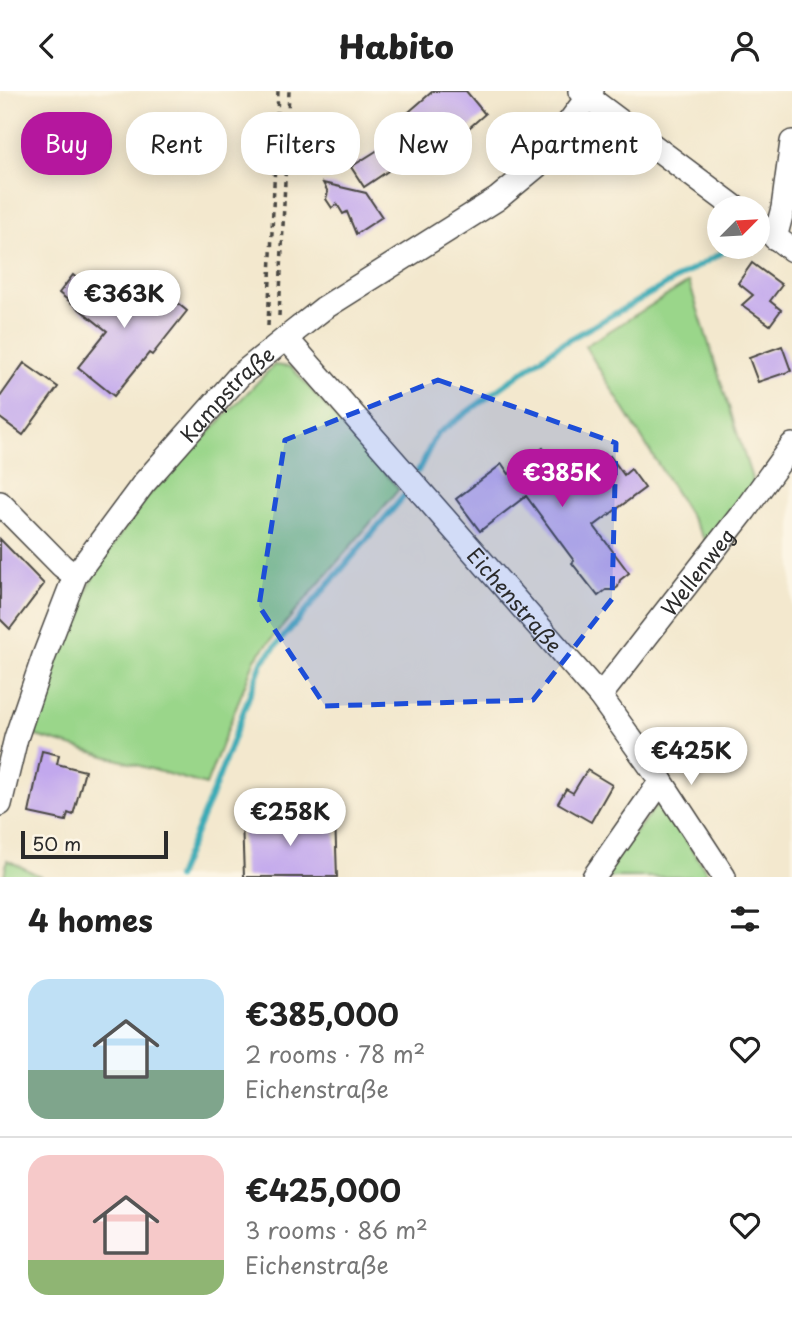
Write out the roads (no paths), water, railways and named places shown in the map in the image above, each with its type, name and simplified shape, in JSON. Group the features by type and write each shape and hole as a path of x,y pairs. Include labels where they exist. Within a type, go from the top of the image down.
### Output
{"street":[{"path":"587,93 720,196"},
{"name":"Kampstraße","path":"0,804 20,726 75,576 144,483 239,376 282,341 324,308 497,199 537,166 587,93"},
{"path":"775,237 783,208 792,142"},
{"name":"Eichenstraße","path":"282,341 600,696 661,781 724,877"},
{"name":"Wellenweg","path":"600,696 745,510 792,445"},
{"path":"0,503 75,576"},
{"path":"594,877 661,781"}],"waterway":[{"path":"418,471 437,434 558,346 711,259"},
{"path":"177,877 215,787 262,662 405,495"}]}
